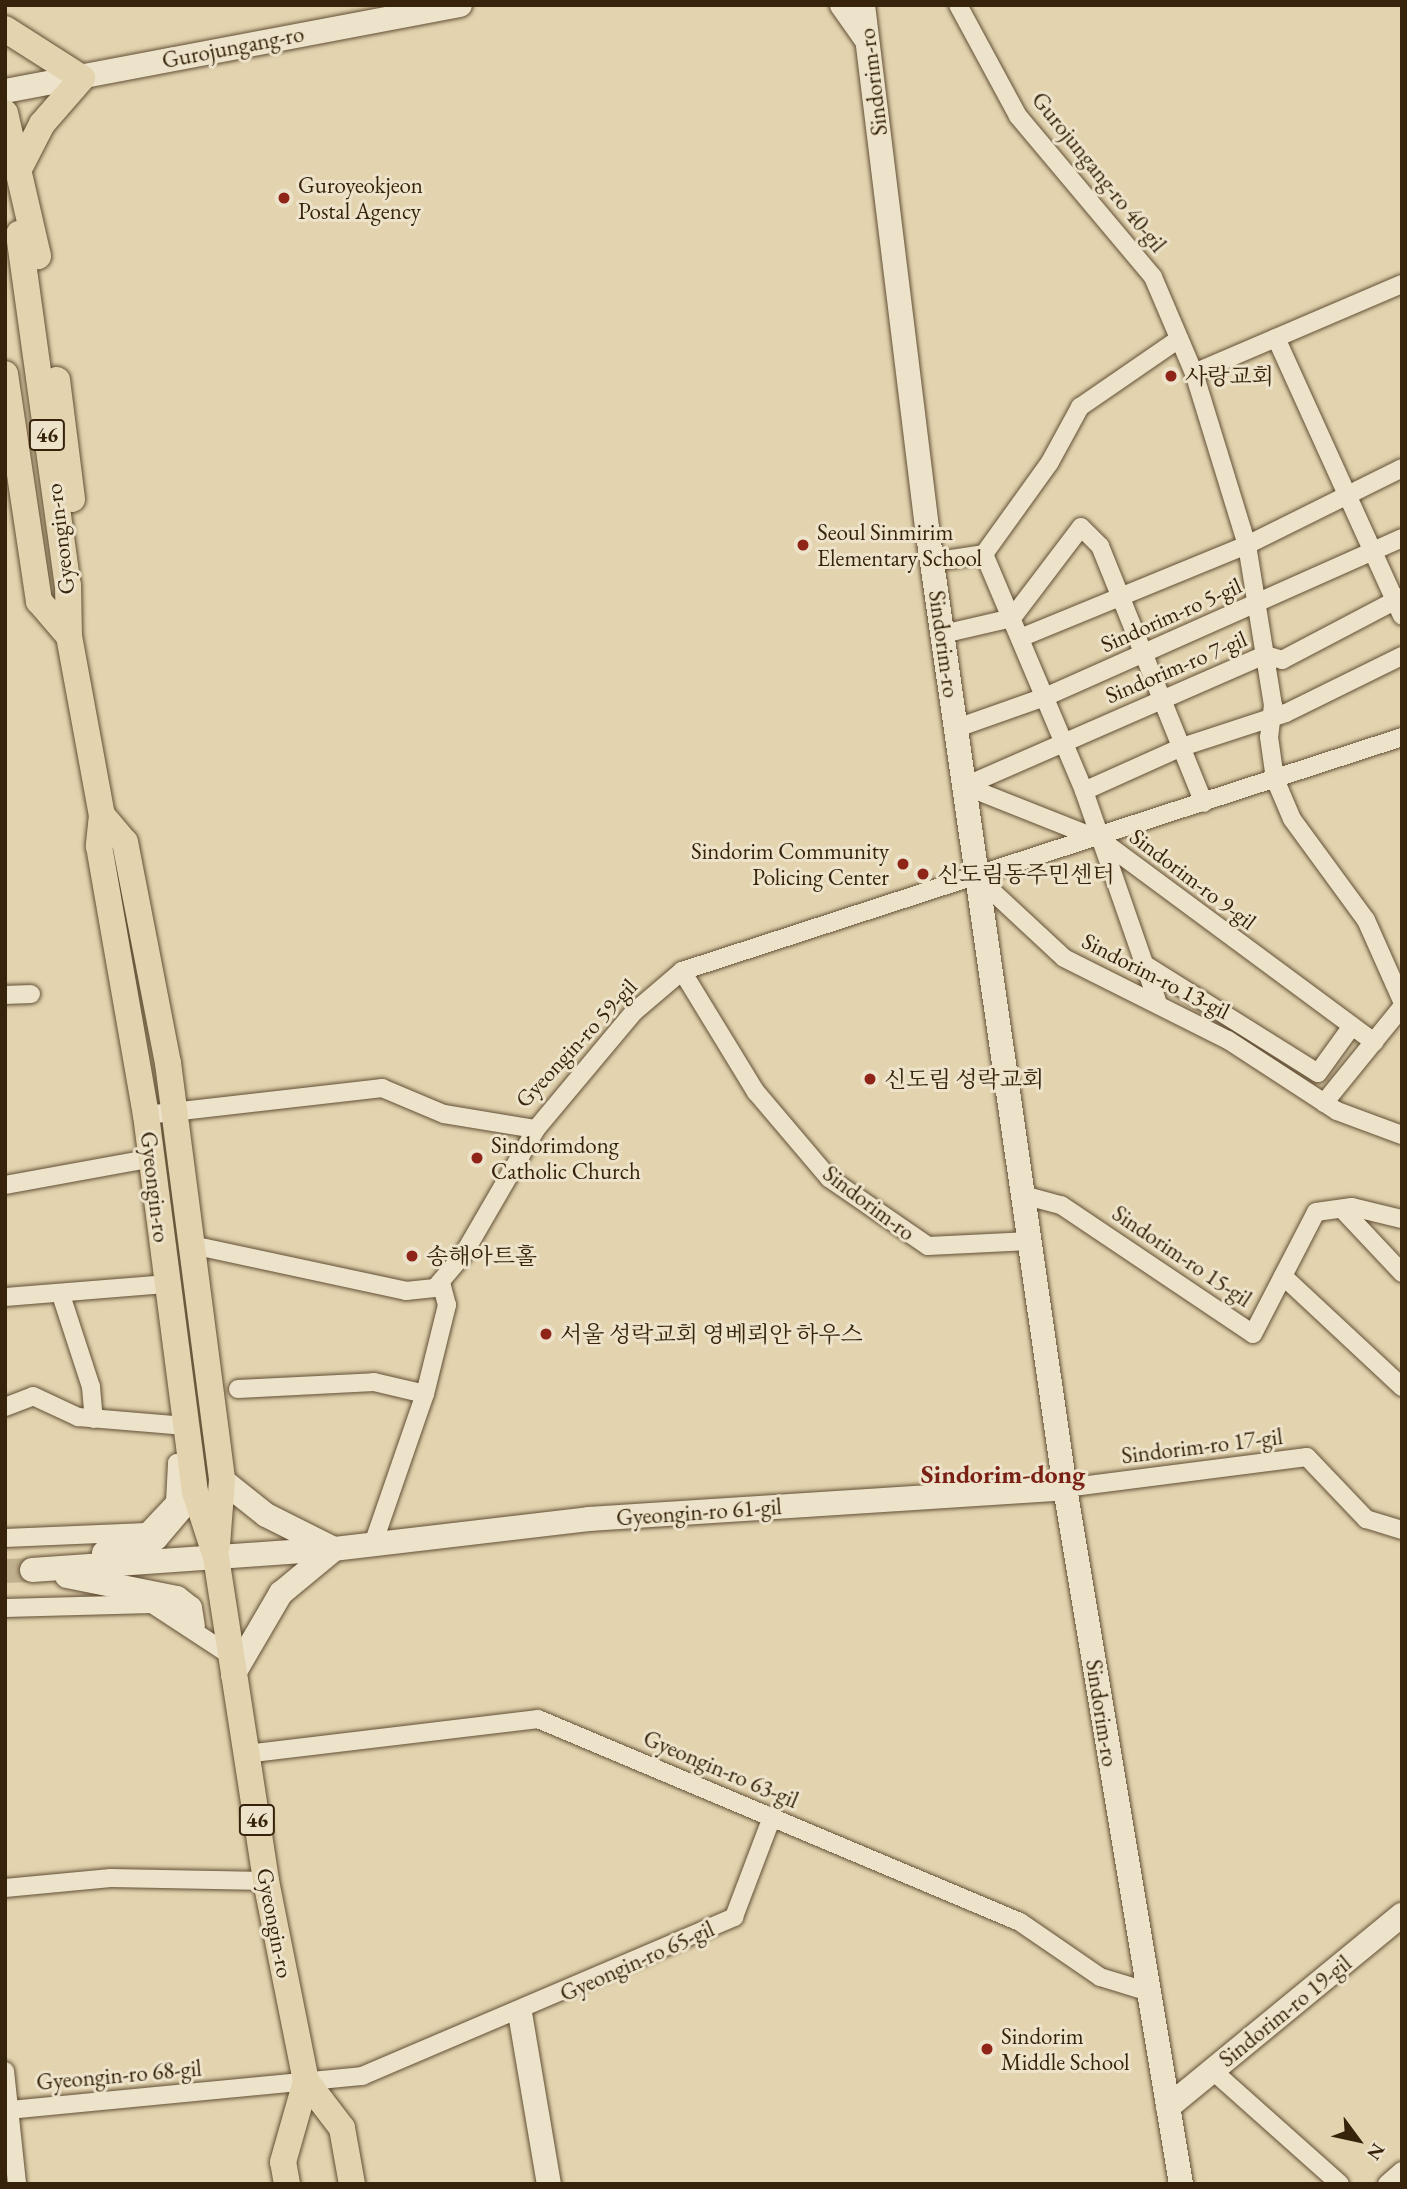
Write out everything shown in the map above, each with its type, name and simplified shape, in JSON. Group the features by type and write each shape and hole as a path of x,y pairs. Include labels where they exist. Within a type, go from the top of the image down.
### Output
{"main road":[{"path":"5,29 82,78 42,124 21,165"},
{"path":"5,113 21,165 69,454 78,581 69,636"},
{"name":"Gyeongin-ro","path":"12,240 51,584 69,636 102,815 99,846 146,1115 148,1159 168,1284 195,1492 216,1557 266,1881 306,2081 342,2128 352,2184"},
{"path":"5,374 29,524 38,601 69,636"},
{"name":"Gyeongin-ro","path":"102,815 125,842 172,1109 222,1480 216,1557"},
{"name":"Gyeongin-ro","path":"286,2184 283,2162 306,2081"}],"street":[{"name":"Gurojungang-ro","path":"5,91 460,5"},
{"path":"842,5 868,43"},
{"name":"Sindorim-ro","path":"863,5 932,562 1065,1488 1181,2184"},
{"path":"868,43 876,5"},
{"name":"Gurojungang-ro 40-gil","path":"958,5 1018,117 1153,277 1194,373 1247,545 1272,712 1275,779"},
{"path":"1194,373 1402,284"},
{"path":"1276,338 1373,552 1397,597 1402,616"},
{"path":"932,562 984,554 1050,463 1080,407 1179,339"},
{"path":"1020,638 1247,545 1402,468"},
{"path":"943,634 1012,618 1081,527 1100,546 1204,803"},
{"name":"Sindorim-ro 5-gil","path":"957,728 1045,697 1402,538"},
{"path":"984,554 1084,791 1157,1001"},
{"name":"Sindorim-ro 7-gil","path":"965,786 1265,655 1282,660 1397,597"},
{"path":"1084,791 1182,747 1272,712 1286,713 1402,656"},
{"name":"Gyeongin-ro 59-gil","path":"146,1115 172,1109 279,1096 382,1088 444,1114 536,1129 634,1012 682,971 1101,840 1402,737"},
{"path":"1275,779 1292,819 1366,920 1402,1001"},
{"name":"Sindorim-ro 9-gil","path":"965,786 1101,840 1374,1042"},
{"name":"Sindorim-ro 13-gil","path":"978,878 1064,958 1157,1001 1324,1102 1402,1135"},
{"path":"1144,964 1318,1073 1352,1026"},
{"name":"Sindorim-ro","path":"682,971 756,1092 829,1178 928,1246 1030,1241"},
{"path":"5,995 31,994"},
{"path":"1324,1102 1402,1007"},
{"path":"373,1544 425,1394 447,1305 441,1282 463,1255 536,1129"},
{"path":"5,1185 148,1159"},
{"name":"Sindorim-ro 15-gil","path":"1023,1195 1060,1205 1253,1334 1315,1212 1342,1209 1402,1219"},
{"path":"1342,1209 1402,1273"},
{"name":"Gyeongin-ro","path":"192,1245 406,1291 441,1282"},
{"name":"Sindorim-ro 15-gil","path":"1283,1276 1402,1387"},
{"path":"5,1297 61,1295 168,1284"},
{"path":"61,1295 91,1387 94,1419"},
{"path":"238,1390 374,1382 425,1394"},
{"path":"5,1407 33,1396 94,1419 186,1426"},
{"name":"Sindorim-ro 17-gil","path":"1065,1488 1307,1457 1366,1519 1402,1530"},
{"path":"5,1538 148,1532 175,1502 177,1463 191,1462"},
{"path":"5,1608 152,1604 193,1626 231,1665 281,1593 334,1549 266,1515 222,1480"},
{"name":"Gyeongin-ro 61-gil","path":"32,1570 334,1549 589,1519 1065,1488"},
{"path":"32,1570 126,1548 156,1538 195,1492"},
{"path":"32,1570 149,1588 190,1608 193,1626"},
{"name":"Gyeongin-ro 63-gil","path":"245,1754 528,1717 1020,1922 1100,1977 1149,1992"},
{"name":"Gyeongin-ro 65-gil","path":"306,2081 362,2076 520,2013 734,1917 772,1817"},
{"path":"5,1888 111,1878 266,1881"},
{"name":"Sindorim-ro 19-gil","path":"1168,2107 1402,1914"},
{"path":"520,2013 549,2184"},
{"path":"1212,2070 1340,2184"},
{"path":"5,2071 9,2110"},
{"name":"Gyeongin-ro 68-gil","path":"17,2184 9,2110 306,2081"},
{"path":"1387,2184 1402,2171"}],"tunnel":[{"path":"5,1571 32,1570"}],"place":[{"name":"Guroyeokjeon Postal Agency","path":"284,198"},
{"name":"사랑교회","path":"1171,376"},
{"name":"Seoul Sinmirim Elementary School","path":"803,545"},
{"name":"Sindorim Community Policing Center","path":"903,864"},
{"name":"신도림동주민센터","path":"923,874"},
{"name":"신도림 성락교회","path":"870,1079"},
{"name":"Sindorimdong Catholic Church","path":"477,1158"},
{"name":"송해아트홀","path":"412,1256"},
{"name":"서울 성락교회 영베뢰안 하우스","path":"546,1334"},
{"name":"Sindorim Middle School","path":"987,2049"}],"district":[{"name":"Sindorim-dong","path":"1003,1475"}]}
